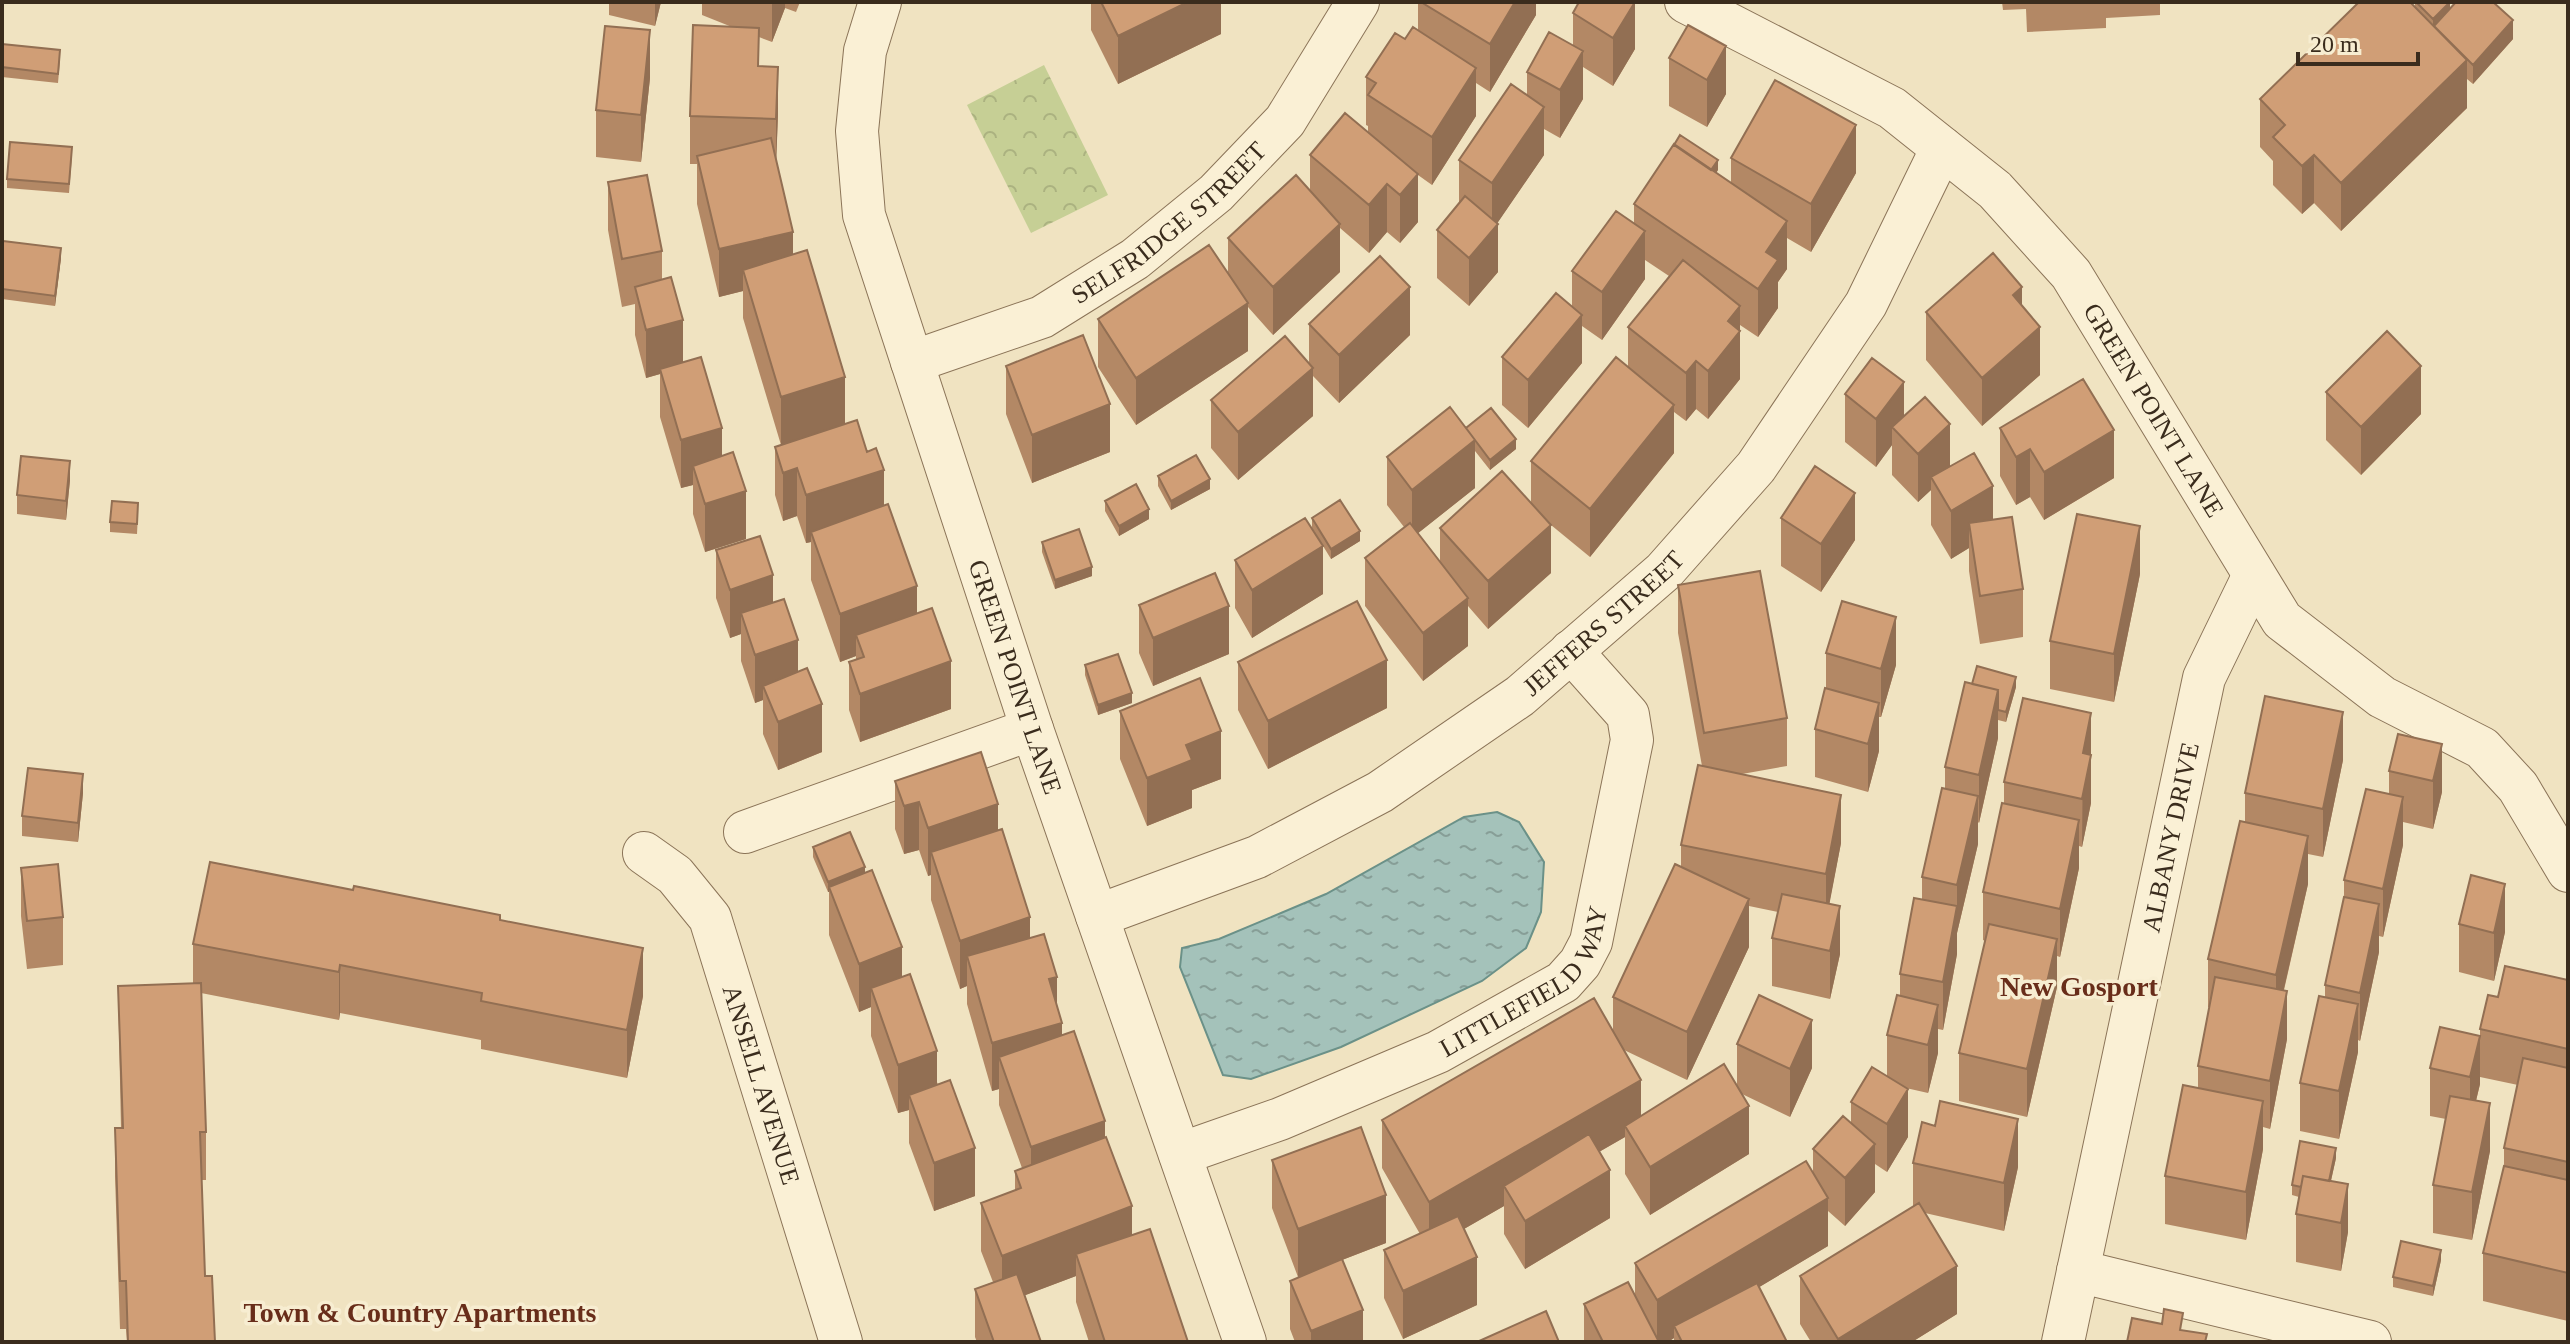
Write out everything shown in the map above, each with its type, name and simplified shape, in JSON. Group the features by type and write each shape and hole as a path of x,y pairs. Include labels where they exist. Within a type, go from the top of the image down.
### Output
{"street":[{"name":"GREEN POINT LANE","path":"880,2 865,51 857,131 864,215 1032,729 1245,1342"},
{"name":"SELFRIDGE STREET","path":"912,362 1042,317 1147,250 1216,193 1285,121 1358,2"},
{"name":"GREEN POINT LANE","path":"1686,2 1892,108 1995,190 2071,274 2282,620 2382,697 2482,748 2518,787 2568,871"},
{"name":"JEFFERS STREET","path":"1097,916 1257,857 1380,792 1520,696 1664,571 1756,467 1866,304 1942,148"},
{"name":"ALBANY DRIVE","path":"2063,1342 2204,678 2254,575"},
{"name":"LITTLEFIELD WAY","path":"1180,1154 1280,1119 1438,1052 1563,982 1580,963 1591,942 1632,740 1628,715 1571,651"},
{"path":"745,832 1032,729"},
{"name":"ANSELL AVENUE","path":"644,853 675,875 710,918 841,1342"},
{"path":"2078,1271 2370,1342"}],"green space":[{"path":"1044,65 1108,195 1031,233 967,105"}],"water":[{"path":"1497,812 1519,822 1544,862 1541,912 1526,948 1482,981 1341,1047 1251,1079 1223,1075 1180,967 1182,948 1219,939 1326,894 1464,817"}],"building":[{"path":"1101,2 1188,2 1118,36"},
{"path":"1421,2 1515,2 1490,44"},
{"path":"1579,2 1635,2 1613,38 1573,13"},
{"path":"2359,2 2410,2 2467,60 2341,183 2314,155 2302,166 2273,137 2285,125 2260,99"},
{"path":"2416,2 2450,2 2433,19"},
{"path":"2456,2 2493,2 2513,20 2473,65 2434,26"},
{"path":"693,25 759,28 758,66 778,67 776,119 690,116"},
{"path":"1688,25 1726,46 1707,80 1669,58"},
{"path":"605,26 650,30 641,115 596,110"},
{"path":"1413,27 1476,68 1432,137 1368,95 1376,83 1366,77 1395,33 1405,39"},
{"path":"1549,32 1583,51 1560,90 1527,72"},
{"path":"2,44 60,50 58,74 2,67"},
{"path":"1775,80 1856,125 1811,204 1731,158"},
{"path":"1511,84 1544,107 1492,183 1459,160"},
{"path":"1345,113 1418,174 1400,195 1387,184 1369,205 1310,155"},
{"path":"1680,135 1718,160 1711,170 1674,145"},
{"path":"771,138 793,232 719,249 697,156"},
{"path":"10,142 72,147 69,184 7,179"},
{"path":"1674,144 1787,221 1766,252 1778,260 1758,289 1634,204"},
{"path":"647,175 662,251 622,259 608,182"},
{"path":"1296,175 1340,224 1273,287 1228,238"},
{"path":"1465,196 1498,224 1469,258 1437,230"},
{"path":"1616,211 1645,231 1602,292 1572,271"},
{"path":"3,241 61,248 55,296 2,289"},
{"path":"1209,245 1248,303 1136,378 1098,319"},
{"path":"807,250 845,377 781,397 743,270"},
{"path":"1993,253 2022,287 2013,295 2040,327 1982,378 1926,312"},
{"path":"1380,256 1410,287 1339,355 1309,324"},
{"path":"1683,260 1740,306 1728,321 1740,331 1708,371 1696,361 1686,373 1628,327"},
{"path":"671,277 683,320 646,330 635,287"},
{"path":"1556,293 1582,315 1528,380 1502,357"},
{"path":"2387,331 2421,366 2361,427 2326,392"},
{"path":"1083,335 1110,404 1032,435 1006,366"},
{"path":"1285,336 1313,368 1238,432 1211,400"},
{"path":"701,357 722,428 681,440 660,369"},
{"path":"1616,357 1674,405 1590,509 1531,461"},
{"path":"1872,358 1904,382 1876,419 1845,394"},
{"path":"2083,379 2114,430 2044,472 2030,449 2016,457 2000,428"},
{"path":"1925,397 1950,424 1918,454 1892,427"},
{"path":"1450,407 1475,440 1412,490 1387,457"},
{"path":"1491,408 1516,439 1490,460 1466,428"},
{"path":"857,420 867,452 876,448 884,470 806,495 797,468 783,473 775,447"},
{"path":"733,452 746,491 705,504 693,466"},
{"path":"1974,453 1993,486 1951,511 1931,477"},
{"path":"1196,455 1210,479 1171,501 1158,476"},
{"path":"21,456 70,461 66,501 17,495"},
{"path":"1815,466 1855,493 1821,544 1781,518"},
{"path":"1502,471 1551,525 1488,581 1440,528"},
{"path":"1136,484 1149,509 1119,526 1105,501"},
{"path":"1340,500 1360,531 1331,549 1312,518"},
{"path":"112,501 138,503 137,524 110,522"},
{"path":"888,504 917,586 840,614 811,532"},
{"path":"2077,514 2140,526 2114,654 2050,641"},
{"path":"2012,517 2023,589 1980,596 1969,523"},
{"path":"1305,518 1323,546 1252,590 1235,560"},
{"path":"1410,523 1468,598 1423,633 1365,558"},
{"path":"1079,529 1092,567 1055,580 1042,542"},
{"path":"760,536 773,575 730,590 716,550"},
{"path":"1760,571 1787,718 1704,733 1678,585"},
{"path":"1215,573 1229,606 1153,638 1139,605"},
{"path":"784,599 798,640 755,655 741,613"},
{"path":"1357,601 1387,660 1268,721 1238,662"},
{"path":"1842,601 1896,617 1881,669 1826,653"},
{"path":"932,608 951,661 860,694 849,662 864,657 856,635"},
{"path":"1118,654 1132,693 1098,705 1085,665"},
{"path":"1977,666 2016,677 2006,712 1998,710 1998,690 1972,684"},
{"path":"807,668 822,704 778,722 763,686"},
{"path":"1200,678 1221,731 1186,745 1192,760 1147,778 1120,711"},
{"path":"1965,682 1998,690 1979,775 1945,767"},
{"path":"1825,688 1879,703 1868,744 1815,729"},
{"path":"2265,696 2343,712 2323,809 2245,793"},
{"path":"2023,698 2091,713 2083,753 2091,755 2082,799 2004,782"},
{"path":"2398,734 2442,744 2433,781 2389,771"},
{"path":"981,752 998,804 928,828 919,802 904,806 895,781"},
{"path":"1698,765 1841,795 1826,874 1681,845"},
{"path":"28,768 83,774 78,823 22,816"},
{"path":"1942,788 1978,796 1957,885 1922,877"},
{"path":"2366,789 2403,797 2383,889 2344,880"},
{"path":"2002,803 2079,820 2060,909 1983,892"},
{"path":"2240,821 2308,836 2276,975 2208,959"},
{"path":"1002,829 1030,917 960,941 931,852"},
{"path":"850,832 865,867 828,882 813,847"},
{"path":"210,862 353,890 354,886 500,915 500,920 643,948 627,1030 481,1001 482,993 340,965 339,972 193,944"},
{"path":"58,864 63,917 27,921 21,868"},
{"path":"1675,864 1749,899 1687,1032 1613,997"},
{"path":"872,870 902,947 859,964 829,887"},
{"path":"2471,875 2505,884 2494,933 2459,924"},
{"path":"1782,894 1840,906 1830,951 1772,938"},
{"path":"2344,897 2379,904 2360,993 2325,985"},
{"path":"1914,898 1957,906 1943,982 1900,974"},
{"path":"1989,924 2057,939 2027,1069 1959,1053"},
{"path":"1044,934 1057,977 1049,979 1062,1023 992,1043 967,956"},
{"path":"2505,966 2568,980 2568,1049 2480,1029 2488,995 2498,997"},
{"path":"910,974 937,1051 898,1065 871,988"},
{"path":"2215,977 2287,991 2270,1081 2198,1066"},
{"path":"201,983 206,1132 200,1132 205,1276 212,1276 215,1342 128,1342 126,1281 120,1281 115,1128 123,1128 118,986"},
{"path":"1759,995 1812,1020 1790,1069 1737,1044"},
{"path":"1897,995 1938,1005 1928,1045 1887,1035"},
{"path":"2319,996 2358,1004 2339,1091 2300,1083"},
{"path":"1594,998 1641,1080 1429,1202 1382,1120"},
{"path":"2440,1027 2480,1036 2470,1077 2430,1068"},
{"path":"1074,1031 1105,1121 1031,1147 999,1057"},
{"path":"2523,1058 2568,1068 2568,1162 2504,1148"},
{"path":"1724,1064 1749,1106 1650,1167 1625,1126"},
{"path":"1872,1067 1908,1089 1887,1124 1851,1102"},
{"path":"950,1080 975,1148 934,1163 909,1095"},
{"path":"2183,1085 2263,1101 2246,1192 2165,1176"},
{"path":"2450,1096 2490,1103 2472,1192 2433,1185"},
{"path":"1940,1101 2018,1119 2004,1183 1913,1163 1922,1122 1935,1126"},
{"path":"1843,1116 1875,1144 1845,1178 1813,1149"},
{"path":"1361,1127 1386,1195 1298,1229 1272,1160"},
{"path":"1589,1134 1610,1170 1525,1221 1504,1186"},
{"path":"1106,1137 1132,1206 1002,1256 981,1203 1021,1188 1015,1171"},
{"path":"2300,1141 2336,1148 2329,1181 2303,1176 2301,1187 2292,1185"},
{"path":"1806,1161 1828,1198 1657,1300 1635,1263"},
{"path":"2504,1166 2568,1180 2568,1273 2483,1253"},
{"path":"2303,1176 2348,1184 2341,1223 2296,1214"},
{"path":"1919,1203 1957,1266 1838,1339 1800,1276"},
{"path":"1458,1216 1477,1257 1403,1291 1384,1250"},
{"path":"1150,1229 1188,1342 1105,1342 1076,1254"},
{"path":"2401,1241 2441,1250 2433,1286 2393,1277"},
{"path":"1342,1259 1363,1310 1311,1331 1290,1281"},
{"path":"1017,1274 1041,1342 994,1342 975,1289"},
{"path":"1628,1282 1659,1342 1603,1342 1584,1304"},
{"path":"1757,1283 1787,1342 1682,1342 1674,1326"},
{"path":"2164,1309 2183,1313 2180,1330 2207,1334 2205,1342 2127,1342 2132,1318 2162,1324"},
{"path":"1546,1311 1559,1342 1477,1342"}],"district":[{"name":"New Gosport","path":"2079,986"},
{"name":"Town & Country Apartments","path":"420,1312"}]}
